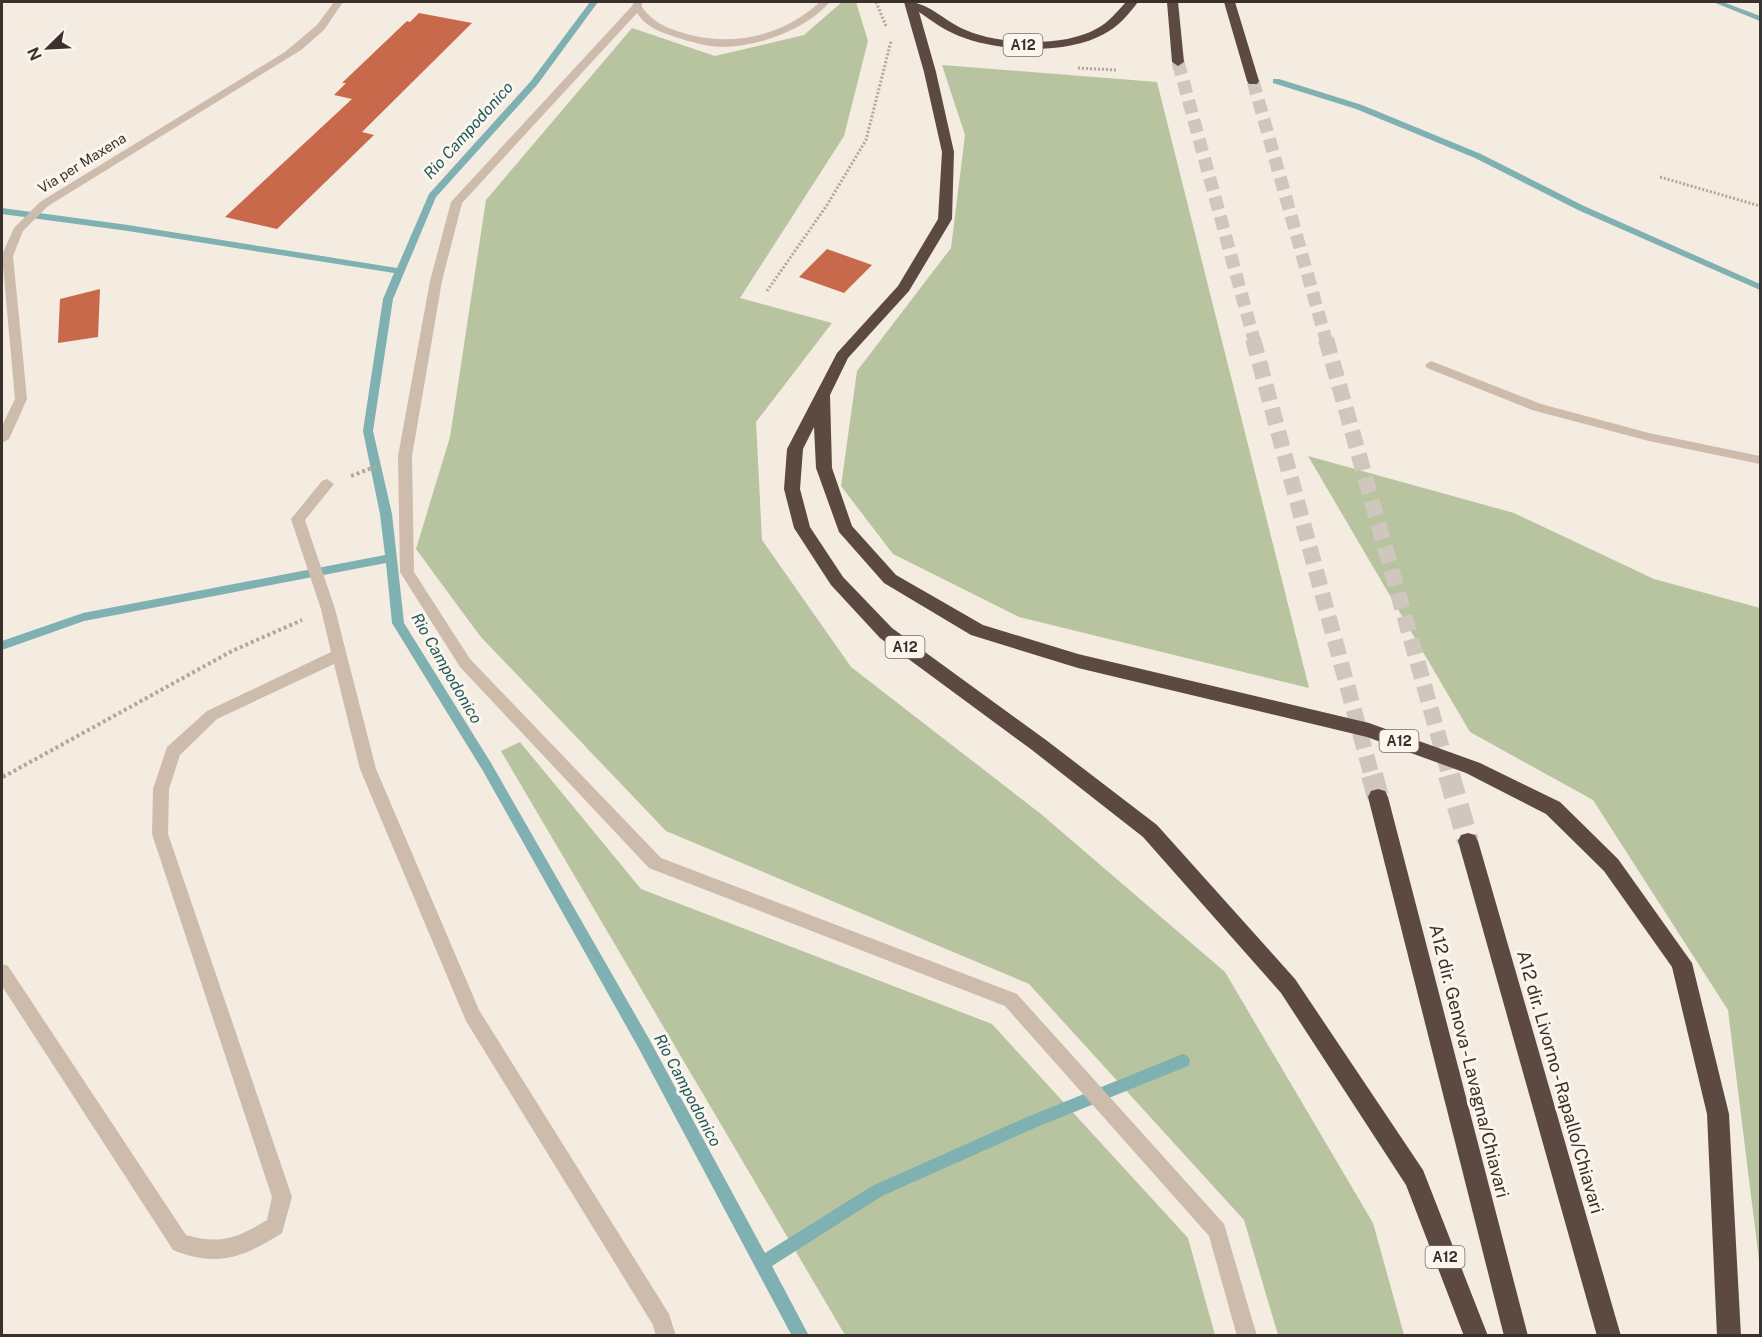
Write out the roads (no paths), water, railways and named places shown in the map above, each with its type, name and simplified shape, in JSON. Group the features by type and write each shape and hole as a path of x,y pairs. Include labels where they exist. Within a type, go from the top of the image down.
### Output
{"highway":[{"name":"A12","path":"910,2 964,35 1010,45 1031,45 1053,44 1096,34 1115,22 1132,2"},
{"name":"A12","path":"910,2 930,72 948,152 945,219 904,288 842,356 795,449 792,489 802,528 837,581 886,633 1150,831 1288,986 1415,1179 1476,1335"},
{"path":"1172,2 1178,62"},
{"path":"1228,2 1253,81"},
{"name":"A12","path":"825,390 822,426 824,468 845,528 890,579 977,630 1078,661 1369,730 1473,768 1552,808 1611,865 1682,963 1718,1114 1729,1335"},
{"name":"A12 dir. Genova - Lavagna/Chiavari","path":"1378,797 1516,1335"},
{"name":"A12 dir. Livorno - Rapallo/Chiavari","path":"1468,841 1609,1335"}],"street":[{"name":"Via per Maxena","path":"2,439 21,399 7,256 18,230 44,204 280,60 308,40 332,16 338,2"},
{"path":"825,2 820,8 789,27 757,39 724,44 682,35 647,21 637,4 457,202 435,280 405,456 407,572 465,663 655,863 1011,1000 1217,1231 1247,1335"},
{"path":"1431,364 1537,407 1649,437 1761,460"},
{"path":"327,484 298,519 328,609 368,769 472,1015 662,1321 666,1335"},
{"path":"2,972 180,1243 208,1251 246,1244 275,1226 282,1197 160,834 161,789 173,752 212,715 339,655"}],"waterway":[{"name":"Rio Campodonico","path":"400,271 432,196 534,83 594,2"},
{"path":"1717,2 1760,19"},
{"path":"1276,81 1359,107 1478,156 1581,208 1760,287"},
{"path":"2,211 128,228 400,271"},
{"name":"Rio Campodonico","path":"391,558 386,514 368,431 388,299 400,271"},
{"path":"2,646 83,617 391,558"},
{"name":"Rio Campodonico","path":"391,558 398,623 487,767 643,1042 801,1336"},
{"path":"763,1263 877,1191 1032,1122 1183,1061"}],"tunnel":[{"path":"1178,62 1254,340"},
{"path":"1253,81 1326,340"},
{"path":"1253,339 1372,777"},
{"path":"1326,339 1450,777"},
{"path":"1372,775 1378,797"},
{"path":"1449,775 1468,841"}]}
